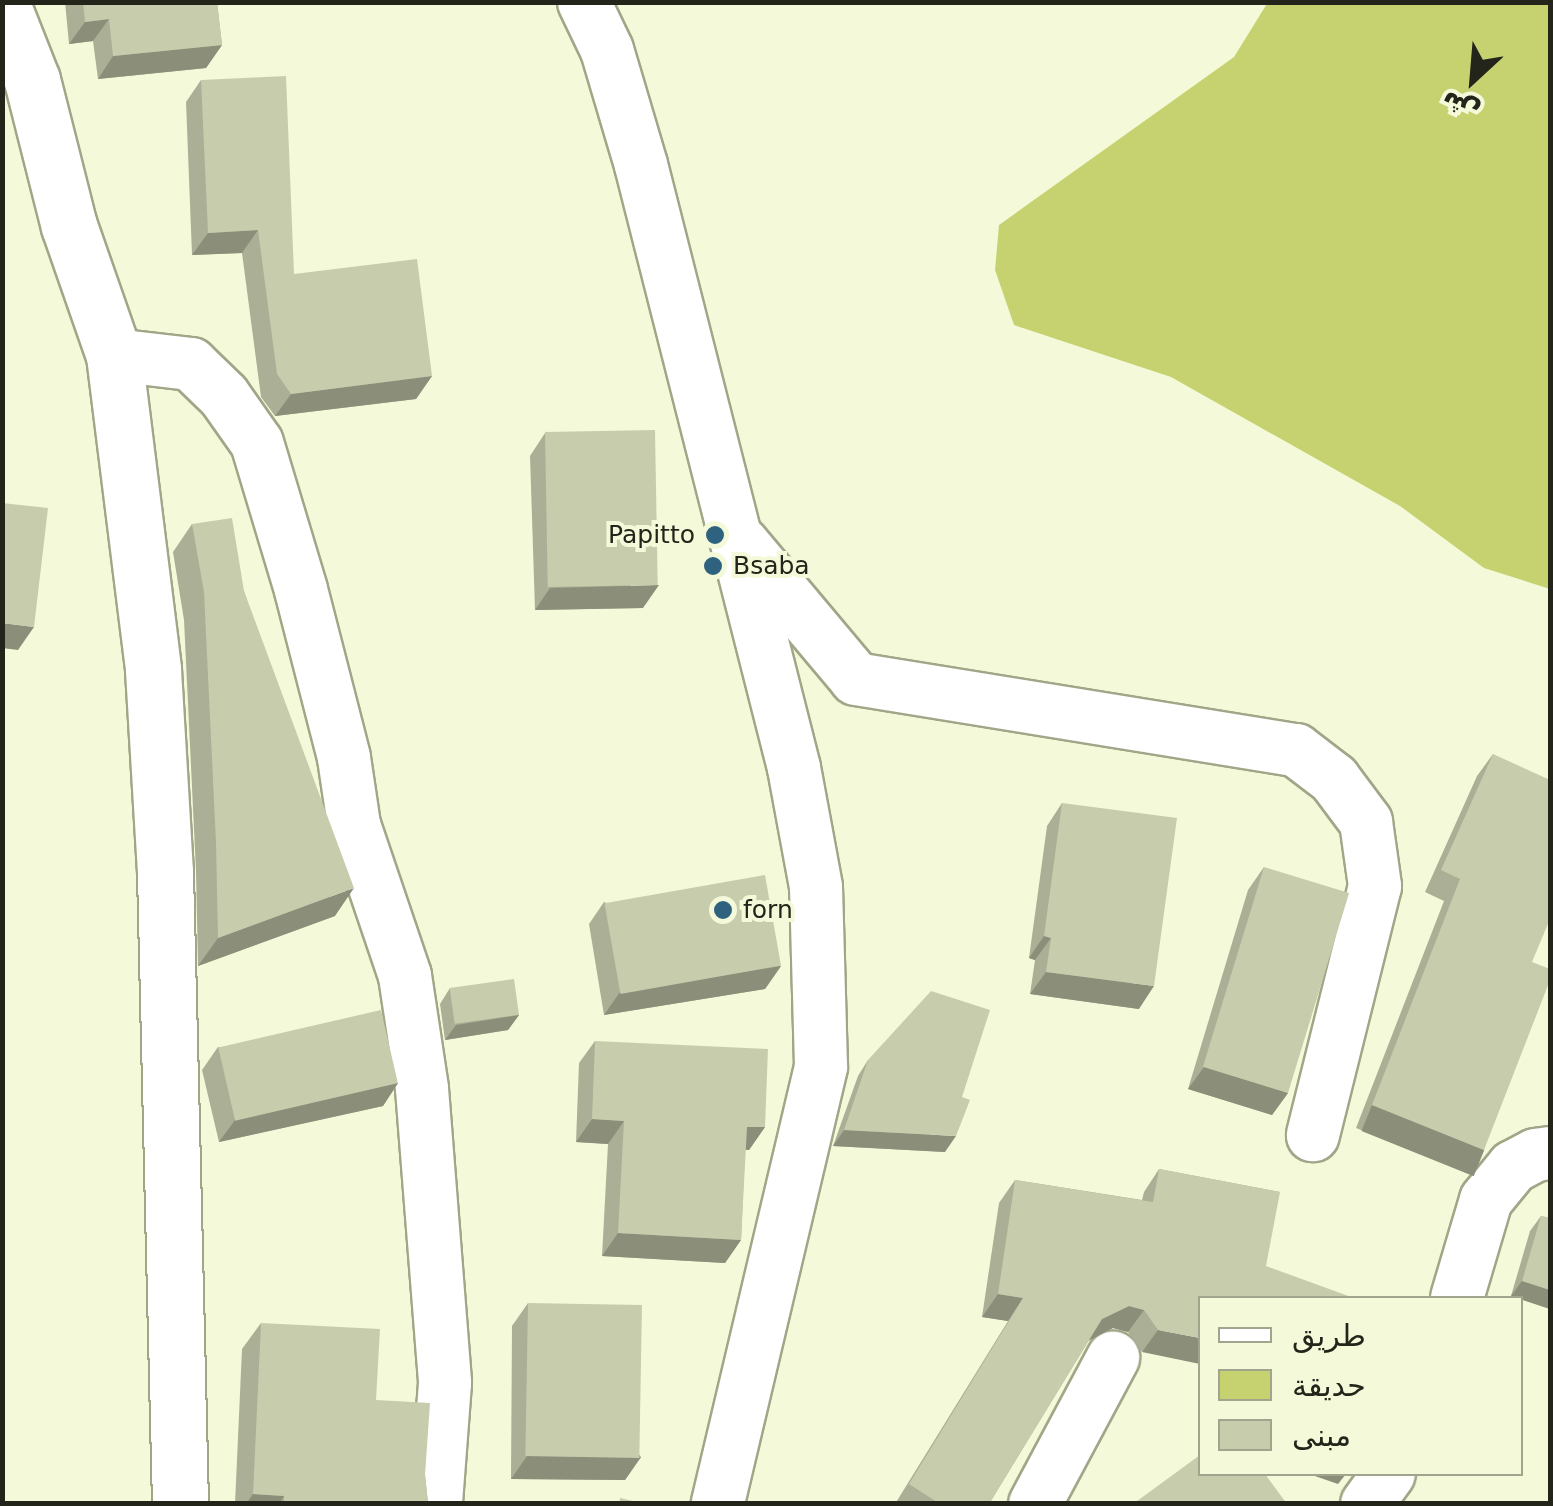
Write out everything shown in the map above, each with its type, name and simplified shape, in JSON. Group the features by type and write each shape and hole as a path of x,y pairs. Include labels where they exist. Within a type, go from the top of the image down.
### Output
{"street":[{"path":"584,2 607,50 641,164 794,768 816,887 822,1000 820,1067 718,1504"},
{"path":"2,4 32,80 69,226 114,355 153,670 165,872 180,1504"},
{"path":"114,355 191,364 224,396 257,443 301,590 344,758 354,826 405,976 416,1051 445,1383 436,1504"},
{"path":"732,530 856,678 1296,750 1334,779 1366,822 1375,886 1313,1135"},
{"path":"1457,1296 1475,1225 1486,1200 1513,1167 1550,1153"},
{"path":"1034,1504 1113,1358"},
{"path":"1367,1504 1388,1476"}],"green space":[{"path":"1268,2 1550,3 1550,589 1484,568 1400,506 1171,377 1014,325 995,270 999,225 1234,57"}],"building":[{"path":"83,2 217,2 222,45 113,56 109,19 85,22"},
{"path":"286,76 294,274 417,259 432,376 291,394 277,374 258,230 208,233 201,80"},
{"path":"655,430 658,585 548,587 545,432"},
{"path":"2,503 48,508 34,627 2,623"},
{"path":"232,518 244,591 354,888 218,938 204,592 192,524"},
{"path":"1493,754 1550,780 1550,919 1532,962 1550,969 1550,980 1484,1150 1372,1105 1460,879 1441,870"},
{"path":"1062,803 1177,818 1154,986 1046,972 1051,938 1044,936"},
{"path":"1264,867 1349,893 1288,1093 1203,1067"},
{"path":"765,875 781,966 620,994 604,903"},
{"path":"514,979 519,1015 455,1024 450,988"},
{"path":"931,991 990,1010 962,1097 970,1100 956,1136 844,1130 868,1060"},
{"path":"381,1010 398,1083 235,1121 218,1048"},
{"path":"595,1041 768,1049 765,1127 747,1127 741,1240 618,1233 624,1121 592,1119"},
{"path":"1159,1169 1280,1192 1266,1266 1348,1296 1198,1296 1198,1338 1158,1330 1144,1310 1129,1306 1102,1319 989,1504 940,1504 909,1484 1023,1298 998,1294 1015,1180 1153,1202"},
{"path":"1541,1216 1550,1218 1550,1290 1522,1281"},
{"path":"528,1303 642,1305 639,1458 525,1456"},
{"path":"261,1323 380,1329 376,1400 430,1403 425,1475 428,1503 284,1504 284,1496 253,1494"},
{"path":"1198,1456 1198,1476 1266,1476 1287,1504 1133,1504"},
{"path":"620,1498 646,1504 619,1504"}],"place":[{"name":"Papitto","path":"715,535"},
{"name":"Bsaba","path":"713,566"},
{"name":"forn","path":"723,910"}]}
